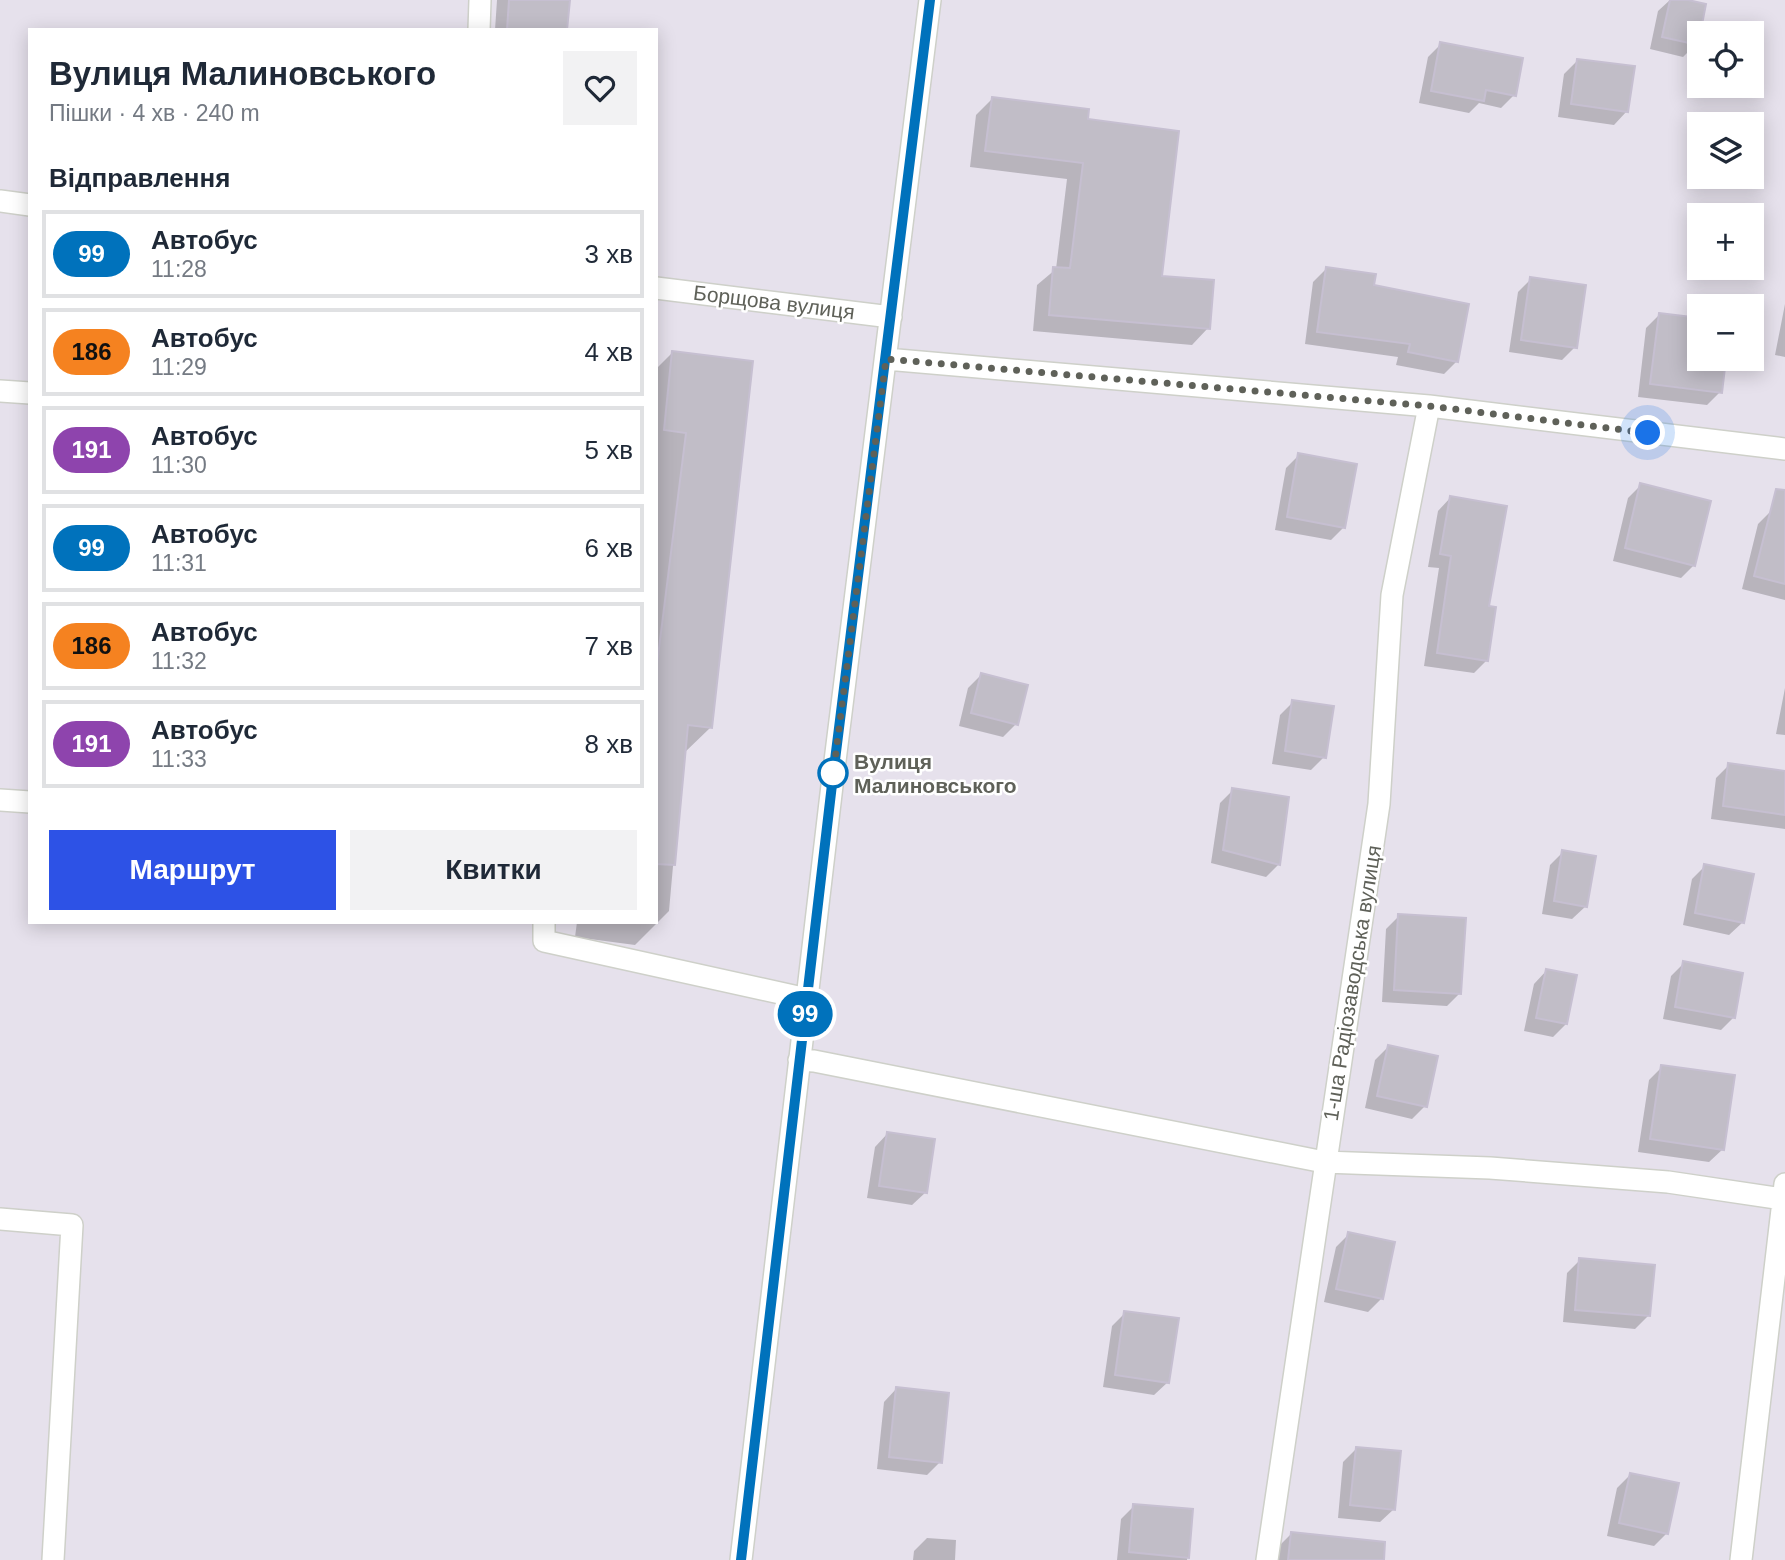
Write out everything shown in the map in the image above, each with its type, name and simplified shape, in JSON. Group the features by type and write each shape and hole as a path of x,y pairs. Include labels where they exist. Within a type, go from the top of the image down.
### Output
{"street":[{"path":"479,28 480,0"},
{"path":"741,1560 799,1060 930,0"},
{"path":"0,201 28,205"},
{"name":"Борщова вулиця","path":"658,288 891,317"},
{"path":"886,359 1429,406 1785,449"},
{"path":"0,391 28,393"},
{"name":"1-ша Радіозаводська вулиця","path":"1267,1560 1379,804 1392,595 1429,406"},
{"path":"0,800 28,802"},
{"path":"544,924 544,942 807,999"},
{"path":"799,1060 814,1060 1324,1162 1504,1169 1784,1192 1741,1560"},
{"path":"0,1219 72,1224 53,1560"}],"building":[{"path":"509,0 570,0 567,28 507,28"},
{"path":"1670,0 1706,4 1703,21 1687,21 1687,43 1662,37"},
{"path":"1440,42 1523,58 1516,96 1486,90 1484,101 1431,91"},
{"path":"1577,59 1635,66 1628,112 1571,104"},
{"path":"992,97 1089,109 1088,119 1179,131 1162,276 1214,280 1210,329 1049,315 1053,267 1070,268 1083,163 985,151"},
{"path":"1326,267 1376,274 1374,285 1469,304 1458,362 1408,352 1410,344 1317,332"},
{"path":"1530,277 1586,285 1577,348 1521,340"},
{"path":"1659,313 1687,316 1687,371 1725,371 1722,393 1650,384"},
{"path":"672,351 753,361 712,728 688,725 675,865 658,864 658,656 686,433 664,430"},
{"path":"1298,453 1357,464 1345,528 1287,517"},
{"path":"1640,483 1711,501 1695,566 1625,548"},
{"path":"1776,489 1785,490 1785,584 1754,576"},
{"path":"1450,496 1507,506 1489,606 1496,607 1488,661 1437,653 1451,556 1440,554"},
{"path":"981,673 1028,685 1018,725 971,713"},
{"path":"1292,700 1334,706 1326,758 1285,751"},
{"path":"1728,763 1785,771 1785,815 1723,806"},
{"path":"1232,788 1289,797 1280,865 1223,850"},
{"path":"1562,850 1596,856 1587,907 1554,901"},
{"path":"1704,864 1754,874 1744,923 1695,913"},
{"path":"1398,914 1466,918 1461,994 1394,990"},
{"path":"1683,961 1743,973 1735,1018 1675,1007"},
{"path":"1546,969 1577,975 1567,1024 1536,1018"},
{"path":"1388,1045 1438,1056 1427,1107 1377,1096"},
{"path":"1661,1065 1735,1075 1724,1150 1650,1139"},
{"path":"887,1132 935,1139 927,1193 879,1186"},
{"path":"1348,1232 1395,1242 1383,1299 1336,1289"},
{"path":"1579,1258 1655,1265 1650,1316 1575,1310"},
{"path":"1124,1311 1179,1318 1169,1383 1115,1375"},
{"path":"896,1387 949,1393 942,1463 889,1457"},
{"path":"1356,1447 1401,1451 1395,1510 1350,1505"},
{"path":"1630,1473 1679,1483 1668,1534 1619,1523"},
{"path":"1133,1504 1193,1509 1189,1558 1129,1552"},
{"path":"1291,1532 1385,1542 1384,1560 1288,1560"}],"bus line":[{"name":"99","path":"741,1560 833,776 930,0"}],"place":[{"name":"Вулиця Малиновського","path":"833,773"}],"route":[{"path":"833,773 833,776 886,359 1429,406 1648,433"}]}
